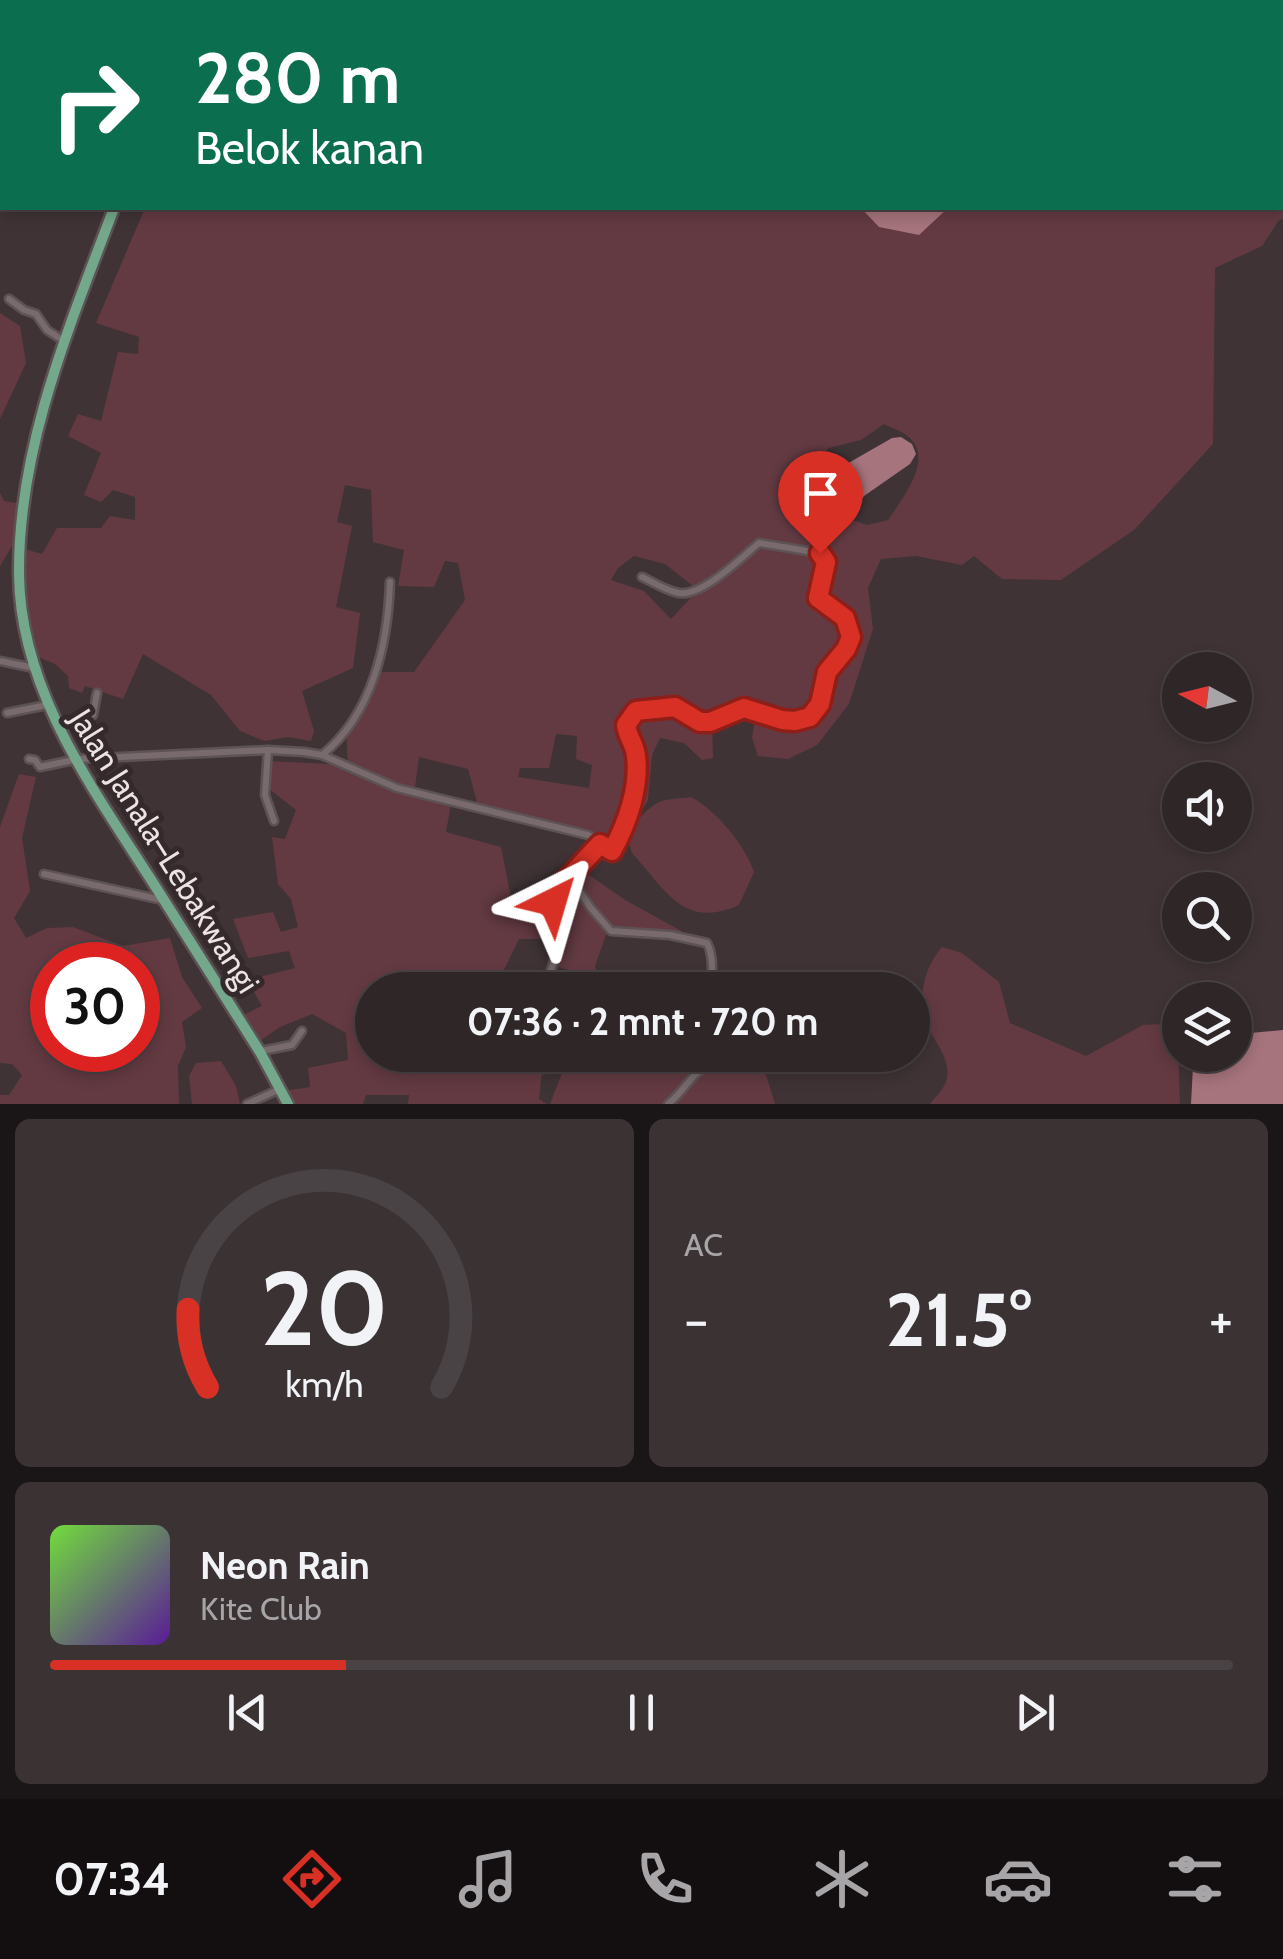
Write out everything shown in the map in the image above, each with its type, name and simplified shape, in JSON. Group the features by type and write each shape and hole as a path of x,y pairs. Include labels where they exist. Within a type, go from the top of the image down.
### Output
{"main road":[{"name":"Jalan Janala–Lebakwangi","path":"113,210 36,431 19,572 21,599 35,668 58,728 260,1052 288,1104"}],"street":[{"path":"9,299 36,314 47,330 65,342"},
{"path":"29,758 40,767 78,760 268,750 322,755 397,788 579,832 612,851 625,828 631,806 636,757 625,730 632,714 675,707 700,722 710,722 744,708 782,720 804,720 816,711 827,672 851,637 845,618 818,598 826,562 820,553 758,543 720,577 686,594 642,577"},
{"path":"322,755 344,734 374,675 388,625 390,582"},
{"path":"0,662 35,668"},
{"path":"58,728 93,715 97,692"},
{"path":"7,714 47,706"},
{"path":"268,750 264,796 274,821"},
{"path":"550,972 559,944 552,912 554,897 600,844"},
{"path":"44,874 164,900"},
{"path":"571,878 611,931 670,935 707,943 713,954 710,972"},
{"path":"260,1052 292,1045 302,1031"},
{"path":"668,1104 698,1072"},
{"path":"247,1104 280,1089"}],"shaded area":[{"path":"144,210 1283,210 1283,219 1262,246 1215,268 1213,444 1134,530 1061,580 1002,579 974,556 962,565 916,556 881,559 868,588 873,629 849,704 817,745 788,759 758,756 752,738 757,705 737,702 712,724 713,758 702,760 684,743 660,738 652,755 648,800 635,821 622,819 609,842 478,806 468,769 419,757 414,795 451,804 446,832 501,847 514,912 557,921 585,893 575,877 582,870 625,900 685,933 657,929 607,932 596,972 559,967 559,939 519,939 503,972 355,972 355,1072 542,1072 539,1099 547,1104 408,1104 409,1095 366,1095 363,1104 290,1104 284,1091 310,1087 308,1068 348,1060 346,1033 312,1014 280,1027 257,1043 241,1016 262,1006 247,980 295,968 289,951 248,958 233,919 273,912 281,932 298,927 291,899 278,884 272,837 285,839 296,810 268,788 268,761 348,765 346,727 372,695 380,672 414,672 465,600 458,563 445,561 434,587 398,586 404,550 373,542 371,490 345,485 337,522 352,526 336,607 360,613 353,668 302,691 314,731 311,741 288,737 264,741 240,731 211,695 143,654 123,699 85,686 82,693 69,688 68,676 55,664 36,656 19,581 24,549 12,546 0,566 0,493 4,501 30,505 25,549 42,554 57,528 101,528 110,516 135,520 135,497 113,490 101,502 84,495 101,453 68,436 78,414 101,421 118,352 138,354 139,337 96,323","holes":["884,424 915,444 918,466 914,478 888,520 867,525 813,506 805,474 829,448 861,440","634,556 665,564 698,590 671,619 644,591 611,580 618,568","556,734 577,736 576,759 592,765 589,788 518,777 520,768 549,768"]},
{"path":"863,210 946,210 919,235 879,227"},
{"path":"0,313 20,326 26,363 0,419"},
{"path":"901,437 912,444 916,454 910,464 864,496 847,519 833,511 828,482 831,473 892,438"},
{"path":"19,774 36,777 22,838 30,891 14,918 26,938 47,928 73,927 112,942 30,942 30,1072 160,1072 160,942 146,942 170,938 182,977 202,1008 182,1022 186,1047 178,1066 179,1104 0,1104 0,1095 9,1095 22,1075 12,1064 0,1063 0,827"},
{"path":"691,797 720,819 750,862 754,872 739,905 703,913 690,909 666,892 632,853 632,831 644,813 660,801"},
{"path":"942,947 962,953 999,982 1010,1023 1086,1056 1143,1025 1162,1024 1162,1072 1179,1072 1180,1104 930,1104 947,1078 944,1058 930,1031 927,972"},
{"path":"1283,1030 1283,1104 1191,1104 1193,1072 1252,1072 1252,1033"},
{"path":"221,1061 236,1086 240,1104 192,1104 189,1076 196,1063"},
{"path":"562,1072 765,1072 775,1104 550,1104"}],"route":[{"path":"553,902 558,889 600,844 612,851 625,828 636,757 625,730 636,711 675,707 700,722 710,722 744,708 795,721 816,711 827,672 851,637 845,618 818,598 826,562 820,553"}]}
